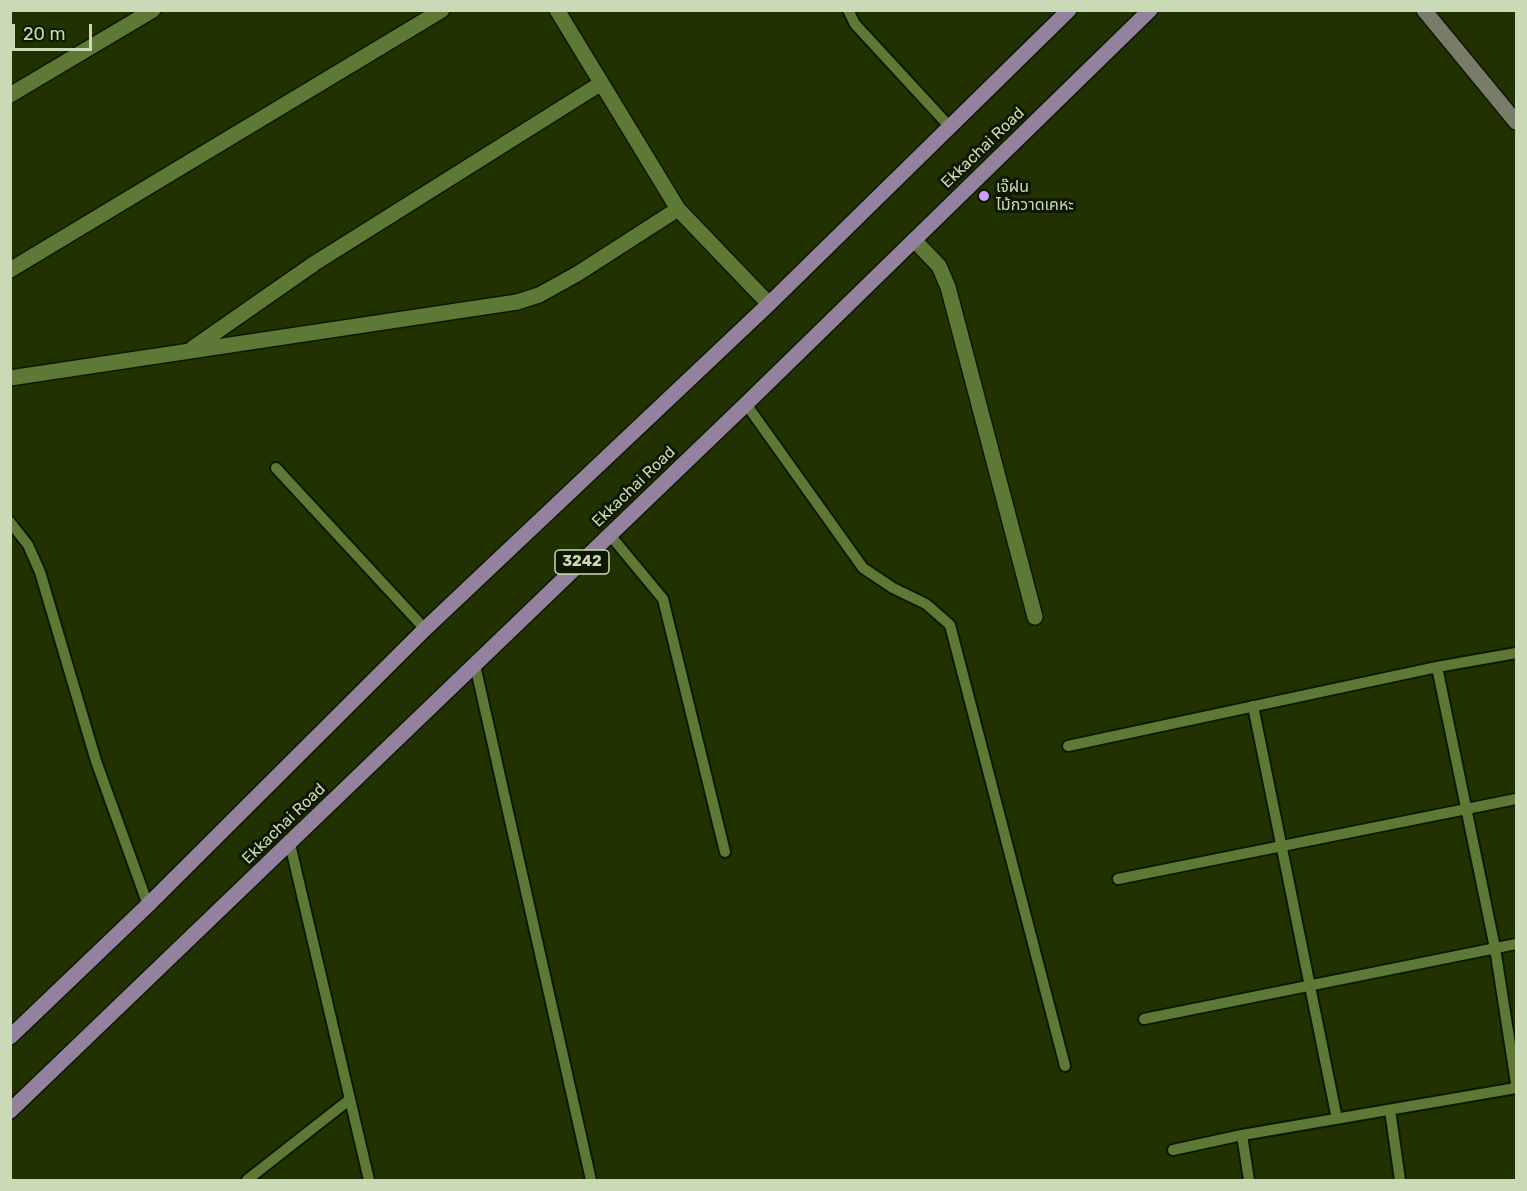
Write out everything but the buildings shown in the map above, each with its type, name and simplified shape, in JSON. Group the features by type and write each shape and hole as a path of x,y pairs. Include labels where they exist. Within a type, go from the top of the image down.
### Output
{"main road":[{"path":"10,1036 148,905 425,629 769,304 1069,10"},
{"name":"Ekkachai Road","path":"10,1111 746,404 1150,10"}],"street":[{"path":"10,95 153,10"},
{"path":"10,270 442,10"},
{"path":"557,10 678,209 769,304"},
{"path":"1425,10 1516,122"},
{"path":"191,350 315,263 600,84"},
{"path":"10,378 517,302 561,283 678,209"},
{"path":"914,240 939,266 948,287 1035,617"}],"lane":[{"path":"848,10 855,24 949,126"},
{"path":"746,404 863,568 893,588 926,604 950,624 1065,1066"},
{"path":"276,468 425,629"},
{"path":"10,522 27,545 40,572 96,761 148,905"},
{"path":"610,535 663,599 725,852"},
{"path":"1068,746 1437,667 1516,653"},
{"path":"475,665 591,1180"},
{"path":"1437,667 1495,948 1516,1083"},
{"path":"1253,706 1336,1119"},
{"path":"1118,879 1516,799"},
{"path":"290,844 369,1180"},
{"path":"1144,1019 1516,944"},
{"path":"1173,1150 1242,1135 1516,1088"},
{"path":"247,1180 349,1100"},
{"path":"1390,1110 1400,1180"},
{"path":"1242,1135 1249,1180"}],"place":[{"name":"เจ๊ฝน ไม้กวาดเคหะ","path":"984,196"}]}
